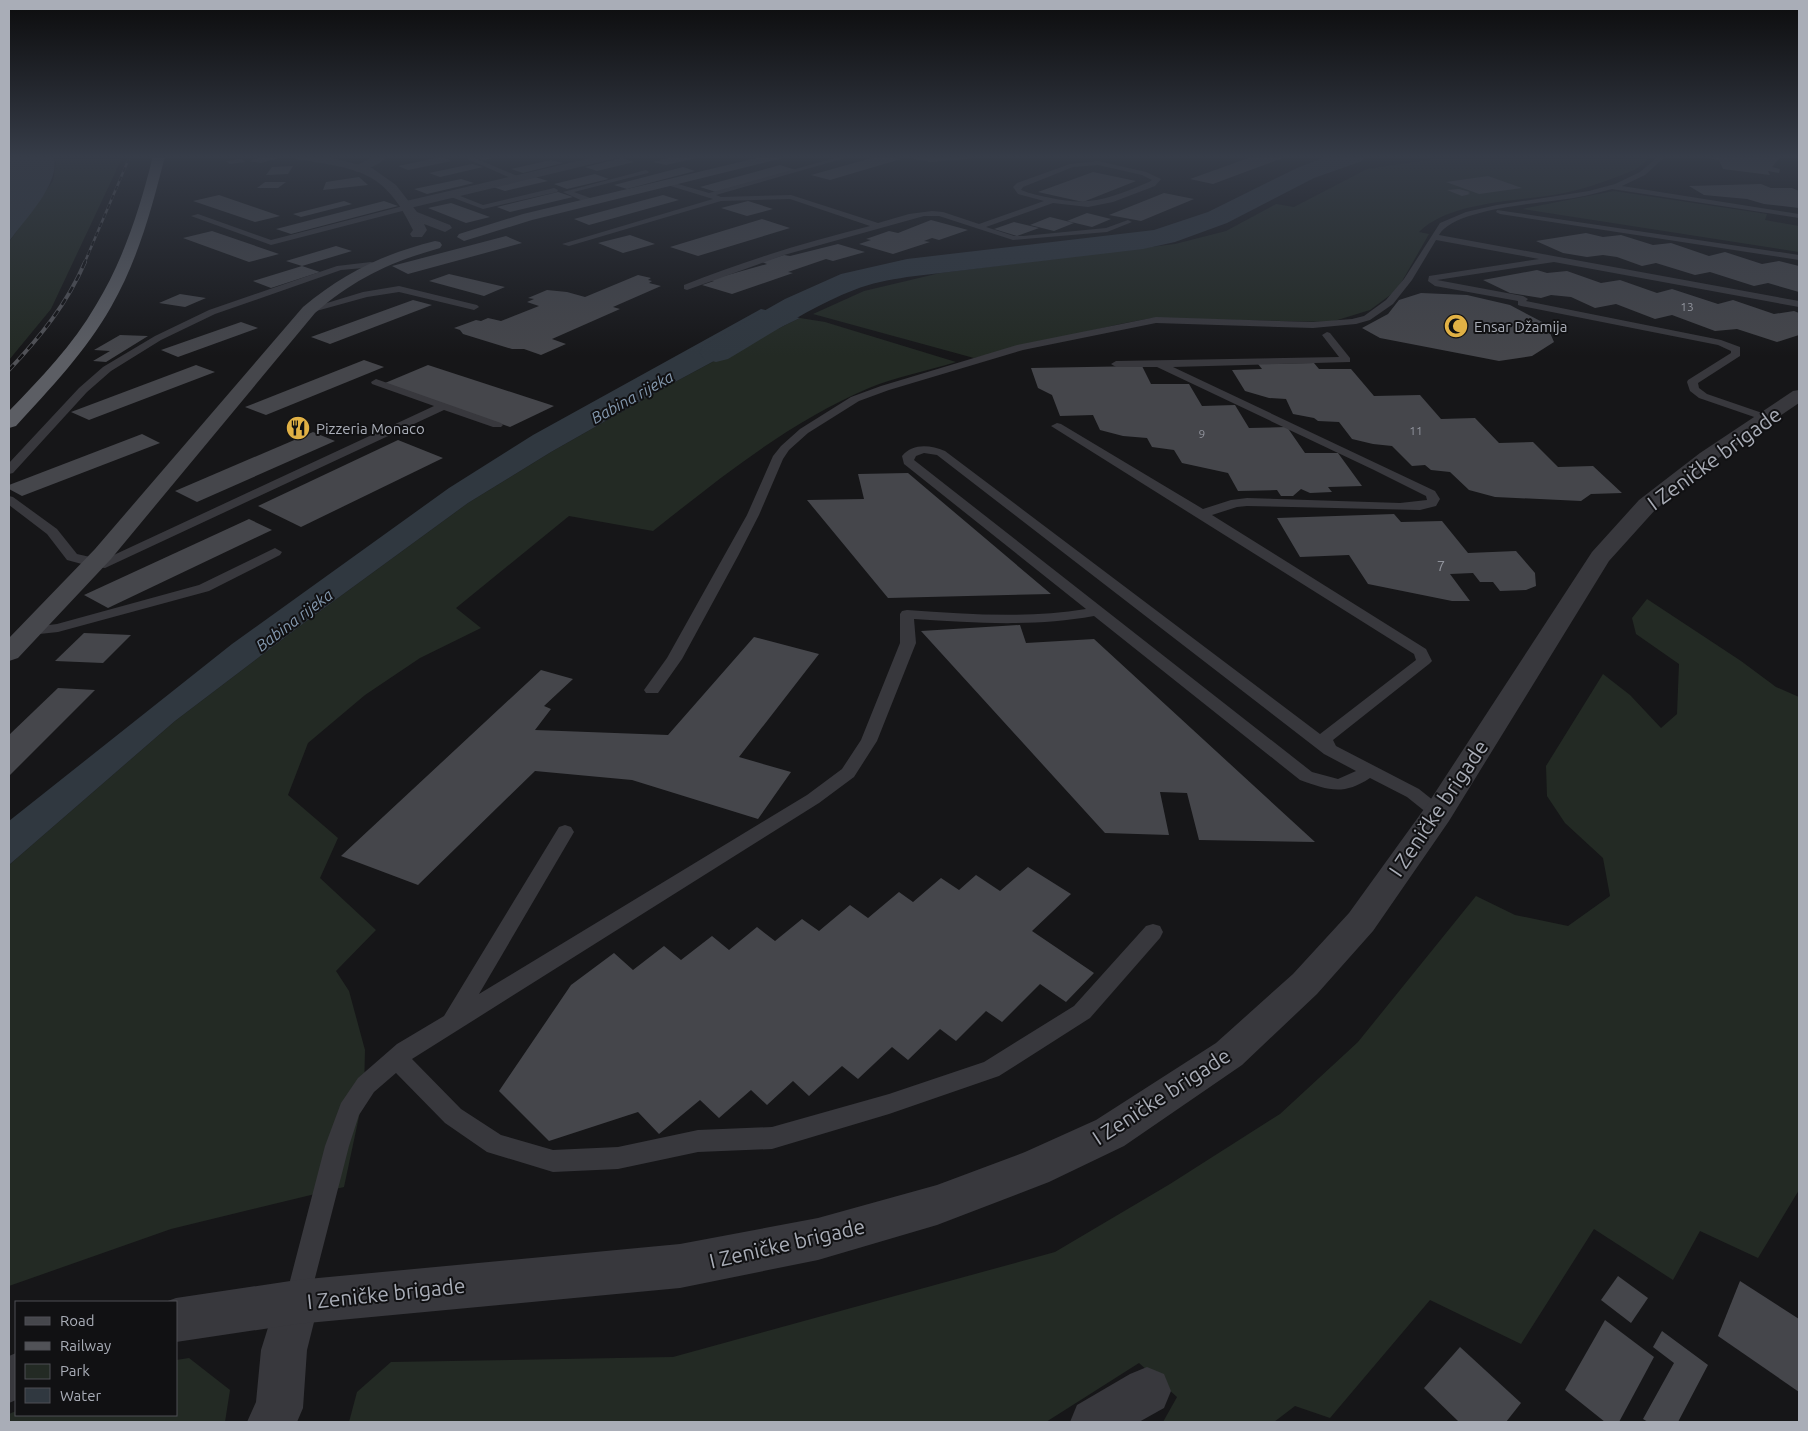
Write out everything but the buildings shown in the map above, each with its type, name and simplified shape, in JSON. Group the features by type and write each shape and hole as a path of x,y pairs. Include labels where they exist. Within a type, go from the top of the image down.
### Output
{"highway":[{"path":"9,422 91,326 111,293 140,223"}],"main road":[{"path":"415,237 503,223"},
{"path":"378,263 434,245 452,242 455,231"},
{"path":"415,237 420,244 434,245"},
{"path":"9,653 94,564 309,310 332,289 411,244 415,237"}],"street":[{"path":"415,237 420,230 416,223"},
{"path":"438,223 455,231"},
{"name":"I Zeničke brigade","path":"178,1320 297,1302 680,1266 818,1239 937,1205 1035,1168 1110,1133 1229,1054 1305,984 1360,922 1438,813 1600,557 1646,505 1707,457 1799,395"},
{"path":"270,1422 279,1408 284,1350 297,1302"},
{"path":"1094,1422 1147,1391"}],"lane":[{"path":"213,223 271,244 355,223"},
{"path":"566,244 641,223"},
{"path":"868,223 878,226"},
{"path":"687,286 775,254 889,223"},
{"path":"966,223 1013,238 1107,230 1126,223"},
{"path":"978,227 990,223"},
{"path":"652,690 674,659 731,556 753,515 776,459 804,431 855,399 885,388 1021,347 1156,320 1326,325 1354,322 1377,313 1396,296 1441,226 1448,223"},
{"path":"1569,223 1799,258"},
{"path":"1434,238 1799,304"},
{"path":"1554,259 1432,278 1432,281 1438,284 1523,299 1520,303 1722,343 1736,349 1736,354 1692,382 1694,389 1703,396 1767,418"},
{"path":"9,470 83,390 107,369 158,338 212,312 322,274 340,268 378,263"},
{"path":"309,310 366,294 399,289 474,307"},
{"path":"1116,364 1346,360 1327,335"},
{"path":"1159,364 1378,467 1431,494 1434,499 1432,503 1420,506 1247,502 1202,514"},
{"path":"376,382 497,425"},
{"path":"9,500 42,521 64,542 72,557 94,564 105,564 443,406"},
{"path":"1057,426 1202,514 1420,652 1424,662 1324,739 1330,750"},
{"path":"1368,771 1352,783 1331,786 1306,776 908,461 908,456 914,451 929,448 941,452 1330,750 1413,793 1438,813"},
{"path":"30,630 58,628 204,588 275,552"},
{"path":"297,1302 337,1146 349,1110 366,1085 405,1051 813,799 848,773 869,741 908,643 907,614 989,620 1058,618 1098,611"},
{"path":"451,1023 565,832"},
{"path":"397,1058 453,1116 495,1144 553,1161 618,1158 698,1141 772,1138 889,1104 991,1068 1082,1012 1154,932"}],"green space":[{"path":"23,223 92,223 51,309 9,360 9,242"},
{"path":"1241,223 1432,223 1419,232 1429,234 1397,290 1370,310 1331,322 1152,318 974,358 813,314 864,291 940,273 1175,244 1226,231"},
{"path":"1611,223 1781,223 1799,226 1799,252"},
{"path":"800,318 825,322 956,362 879,384 811,417 756,452 653,531 569,516 456,608 481,628 420,658 365,695 308,743 288,795 338,838 320,878 376,930 336,971 349,991 365,1050 364,1093 344,1187 171,1229 9,1286 9,865 175,721 312,617 468,503 551,452 662,389 742,346"},
{"path":"1647,599 1741,661 1776,687 1799,697 1799,1190 1758,1258 1700,1231 1673,1280 1594,1229 1521,1344 1430,1300 1330,1418 1295,1406 1274,1422 1163,1422 1177,1397 1139,1363 1046,1422 349,1422 357,1392 391,1362 673,1357 1055,1252 1170,1184 1280,1114 1358,1042 1476,896 1515,915 1568,926 1610,896 1603,858 1565,823 1547,796 1546,766 1603,674 1630,695 1661,728 1677,714 1679,664 1636,634 1632,618"},
{"path":"189,1358 230,1390 225,1422 9,1422 9,1414 15,1411 15,1416 178,1416 178,1360"}],"water":[{"path":"9,223 24,223 9,242"},
{"path":"761,309 800,318 742,346 662,389 551,452 468,503 312,617 175,721 9,865 9,821 232,644 449,488 533,435"}],"waterway":[{"name":"Babina rijeka","path":"716,352 828,290 844,283 876,274 907,268 1143,241 1205,223"}],"railway":[{"path":"84,264 102,223"},
{"path":"9,370 52,319 70,292 85,262"}],"place":[{"name":"Ensar Džamija","path":"1456,326"},
{"name":"Pizzeria Monaco","path":"298,428"}]}
